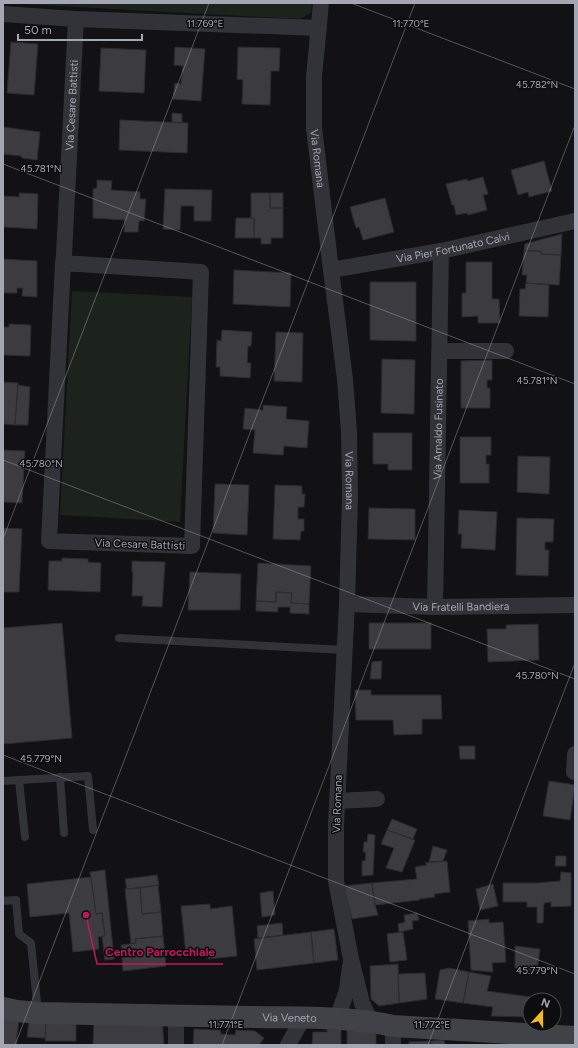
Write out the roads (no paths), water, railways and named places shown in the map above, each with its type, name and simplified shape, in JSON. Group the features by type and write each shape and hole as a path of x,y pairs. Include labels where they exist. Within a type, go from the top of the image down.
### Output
{"street":[{"name":"Via Romana","path":"321,3 314,77 314,128 345,379 349,432 350,497 346,650 337,801 336,881 350,959 362,1003 371,1022"},
{"path":"3,14 76,19 318,28"},
{"name":"Via Cesare Battisti","path":"63,264 201,272 192,546 49,541 63,264 76,19"},
{"name":"Via Pier Fortunato Calvi","path":"331,270 441,251 575,221"},
{"name":"Via Arnaldo Fusinato","path":"435,607 441,251"},
{"path":"440,351 506,350"},
{"name":"Via Fratelli Bandiera","path":"347,604 435,607 575,605"},
{"path":"574,772 575,754"},
{"path":"337,801 377,799"},
{"name":"Via Romana","path":"337,1019 347,990 350,959"},
{"name":"Via Veneto","path":"3,1008 38,1013 337,1019 371,1022 393,1036 575,1038"},
{"path":"176,1015 176,1045"},
{"path":"288,1045 303,1018"}],"lane":[{"path":"119,638 346,650"},
{"path":"3,781 88,776 93,830"},
{"path":"60,777 64,833"},
{"path":"19,780 25,837"},
{"path":"3,901 16,900 20,934 31,943 38,1013"}],"place":[{"name":"Centro Parrocchiale","path":"86,915"}]}
